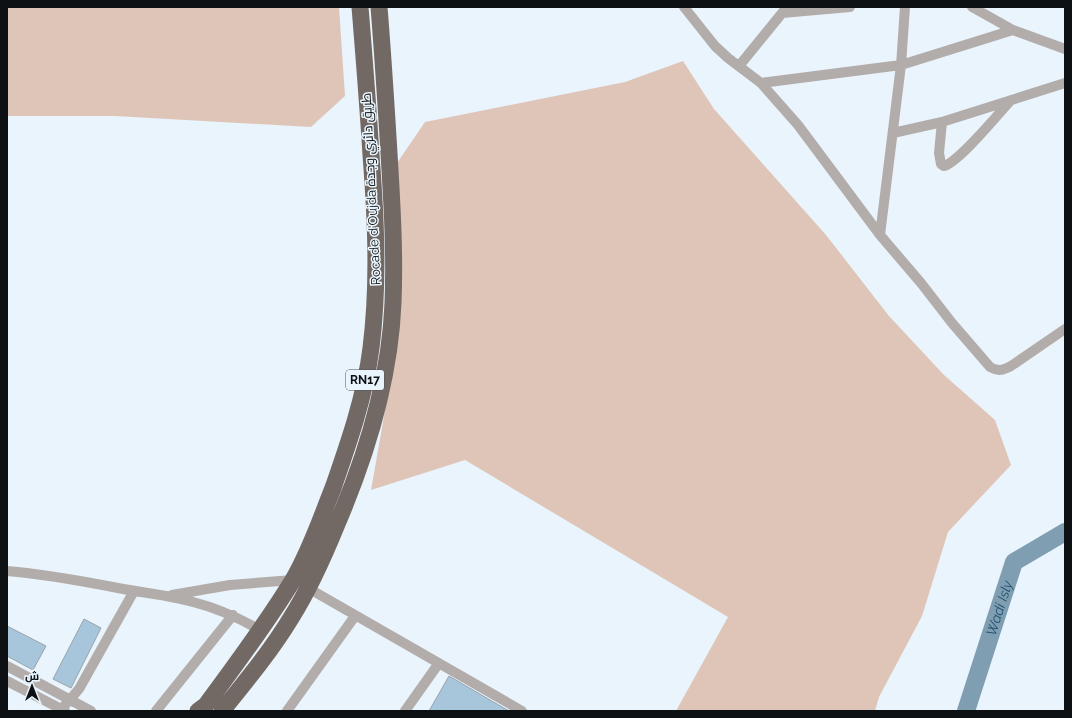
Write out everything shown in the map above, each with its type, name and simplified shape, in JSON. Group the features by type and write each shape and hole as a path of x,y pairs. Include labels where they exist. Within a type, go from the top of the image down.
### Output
{"highway":[{"name":"Rocade d'Oujda طريق دائري وجدة","path":"198,711 206,705 260,630 293,580 327,502 350,440 362,397 371,350 376,298 377,259 373,176 360,7"},
{"name":"Rocade d'Oujda طريق دائري وجدة","path":"222,711 273,645 292,617 308,588 332,537 363,456 376,414 389,343 393,303 393,215 386,92 379,7"}],"street":[{"path":"684,7 710,40 761,83 798,125 880,235 921,283 979,356 990,367 997,371 1002,371 1065,329"},
{"path":"739,66 785,10 850,7"},
{"path":"880,235 901,65 905,7"},
{"path":"972,7 1013,30 1065,49"},
{"path":"761,83 901,65 1013,30"},
{"path":"893,133 942,122 1065,83"},
{"path":"942,122 939,152 940,164 944,166 954,160 1013,99"},
{"path":"7,571 26,572 193,602 233,615 260,630"},
{"path":"164,596 230,585 293,580"},
{"path":"308,588 522,711"},
{"path":"7,681 62,710 79,689 134,591"},
{"path":"156,711 233,615"},
{"path":"287,711 355,616"},
{"path":"405,711 438,663"},
{"path":"7,666 91,711"}],"shaded area":[{"path":"7,7 339,7 345,96 311,127 115,116 7,116"},
{"path":"683,61 714,109 826,235 889,316 944,375 995,420 1011,465 948,532 922,616 879,697 875,711 676,711 728,617 465,460 371,490 383,422 401,295 395,166 425,122 625,82"}],"building":[{"path":"84,619 101,628 71,688 53,679"},
{"path":"7,626 46,646 33,670 7,656"},
{"path":"449,676 509,711 429,711"}],"waterway":[{"name":"Wadi Isly","path":"966,711 1014,562 1065,532"}]}
